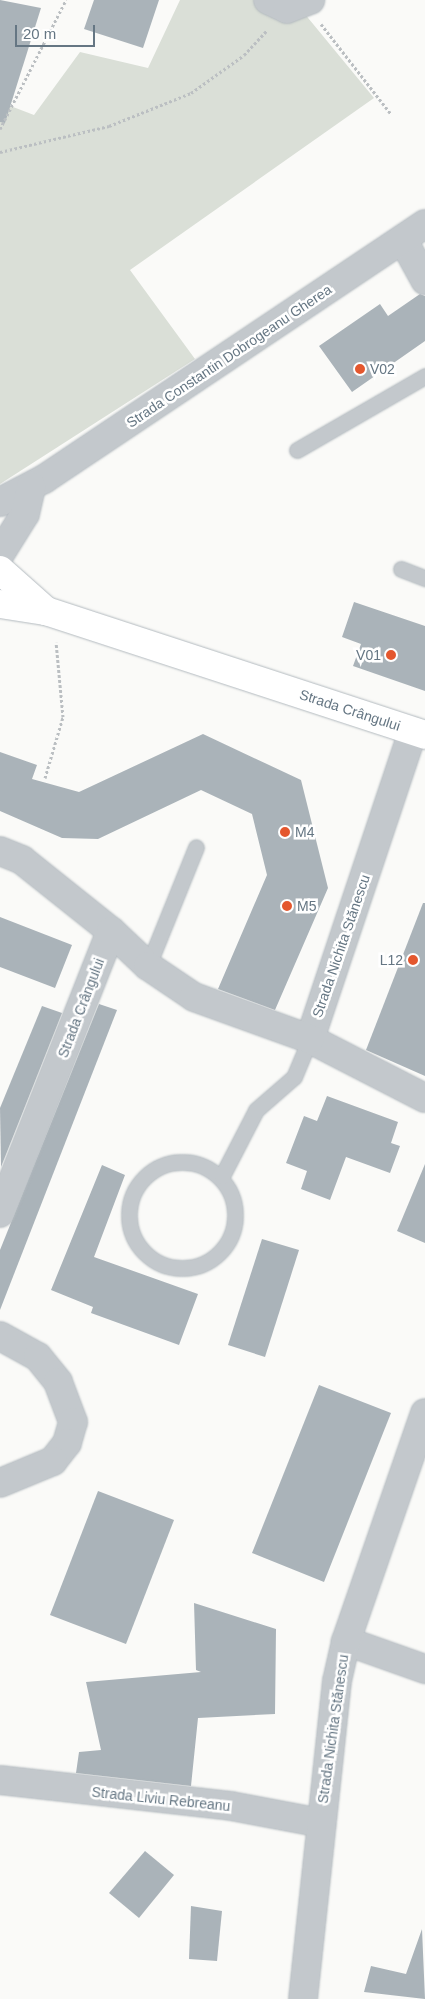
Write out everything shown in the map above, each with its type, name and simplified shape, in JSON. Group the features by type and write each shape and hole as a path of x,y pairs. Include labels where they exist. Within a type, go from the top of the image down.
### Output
{"main road":[{"name":"Strada Crângului","path":"0,570 55,613"},
{"name":"Strada Crângului","path":"0,604 55,613 419,733"}],"street":[{"name":"Strada Constantin Dobrogeanu Gherea","path":"0,502 31,487 425,224"},
{"path":"403,240 425,280"},
{"path":"0,554 25,514 31,487"},
{"name":"Strada Nichita Stănescu","path":"310,1040 419,733"},
{"path":"0,851 22,860 112,931 148,966 194,997 310,1040 425,1098"},
{"name":"Strada Crângului","path":"0,1213 112,931"},
{"path":"0,1336 38,1357 58,1382 73,1422 68,1443 53,1461 0,1483"},
{"name":"Strada Nichita Stănescu","path":"303,1999 321,1823 346,1641 425,1412"},
{"path":"346,1641 425,1669"},
{"name":"Strada Liviu Rebreanu","path":"0,1780 231,1806 321,1823"}],"lane":[{"path":"297,450 425,376"},
{"path":"401,569 425,578"},
{"path":"148,966 196,847"},
{"path":"222,1176 256,1110 294,1077 310,1040"},
{"path":"192,1160 222,1176 237,1207 231,1241 206,1264 172,1269 142,1253 127,1222 133,1189 158,1165 192,1160"}],"path":[{"path":"0,129 66,0"},
{"path":"0,152 110,126 191,92 244,55 292,3 391,114"},
{"path":"45,778 64,717 56,643 55,613"}],"shaded area":[{"path":"180,0 253,0 304,13 374,98 130,270 195,359 0,484 0,102 34,115 80,52 148,68"}],"building":[{"path":"0,0 41,8 5,123 0,122"},
{"path":"94,0 159,0 143,48 84,29"},
{"name":"V02","path":"420,294 425,296 425,341 352,392 319,346 380,304 388,316"},
{"name":"V01","path":"354,602 425,626 425,691 353,666 361,644 342,637"},
{"path":"203,734 301,780 328,888 275,1010 218,989 267,875 252,814 201,790 98,839 62,838 0,811 0,752 37,765 32,779 79,792"},
{"name":"L12","path":"423,903 425,903 425,1076 366,1050"},
{"path":"0,917 72,945 55,988 0,967"},
{"path":"99,1004 117,1010 0,1310 0,1250"},
{"path":"42,1006 62,1013 1,1167 0,1108"},
{"path":"327,1096 398,1122 391,1143 400,1146 390,1173 346,1157 330,1200 301,1189 307,1171 286,1163 304,1116 317,1121"},
{"path":"425,1164 425,1243 397,1231"},
{"path":"102,1165 125,1175 94,1257 198,1294 179,1345 91,1313 93,1307 51,1290"},
{"path":"262,1239 299,1250 265,1357 228,1345"},
{"path":"319,1385 391,1413 324,1582 252,1553"},
{"path":"98,1491 174,1520 126,1644 50,1615"},
{"path":"194,1603 276,1629 275,1714 198,1718 191,1786 76,1773 79,1752 101,1750 86,1682 201,1672 196,1670"},
{"path":"145,1851 174,1875 139,1918 109,1893"},
{"path":"191,1906 222,1911 217,1961 189,1959"},
{"path":"422,1929 425,1999 364,1992 371,1966 406,1974"}],"place":[{"name":"V02","path":"360,369"},
{"name":"V01","path":"391,655"},
{"name":"M4","path":"285,832"},
{"name":"M5","path":"287,906"},
{"name":"L12","path":"413,960"}]}
